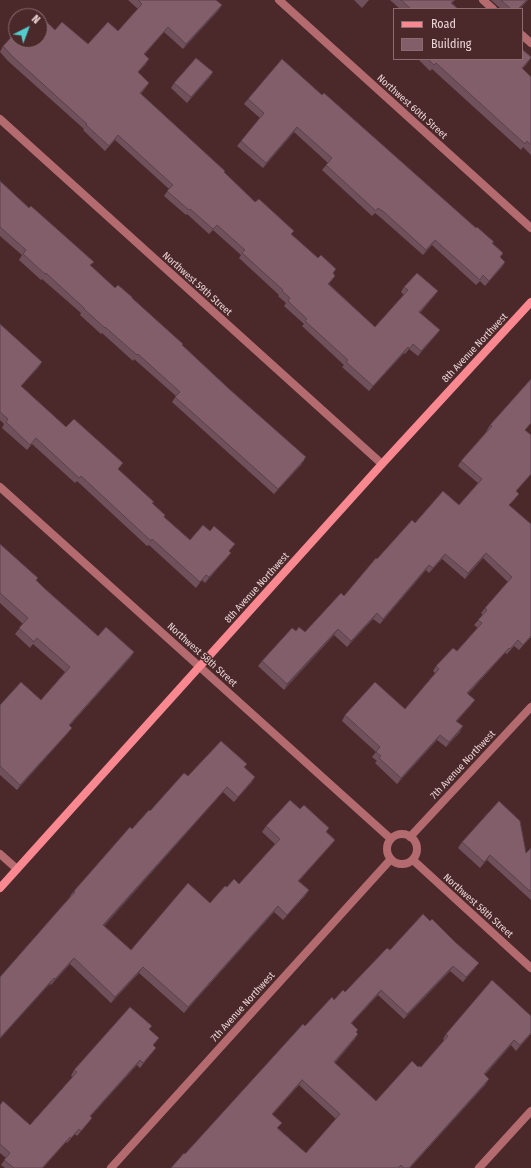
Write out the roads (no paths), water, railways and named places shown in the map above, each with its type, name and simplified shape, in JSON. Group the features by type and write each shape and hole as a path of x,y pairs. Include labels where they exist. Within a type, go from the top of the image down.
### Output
{"main road":[{"name":"8th Avenue Northwest","path":"0,888 382,464 531,302"}],"street":[{"name":"Northwest 60th Street","path":"279,0 531,228"},
{"path":"483,0 492,8"},
{"path":"523,36 531,43"},
{"name":"Northwest 59th Street","path":"0,119 382,464"},
{"name":"Northwest 58th Street","path":"0,487 391,840"},
{"name":"7th Avenue Northwest","path":"410,837 531,707"},
{"path":"401,834 410,837 416,845 417,851 413,860 404,864 394,862 388,855 387,846 396,835 401,834"},
{"path":"0,854 17,869"},
{"name":"7th Avenue Northwest","path":"110,1168 391,859"},
{"name":"Northwest 58th Street","path":"413,860 531,968"},
{"path":"479,1168 531,1111"}]}
